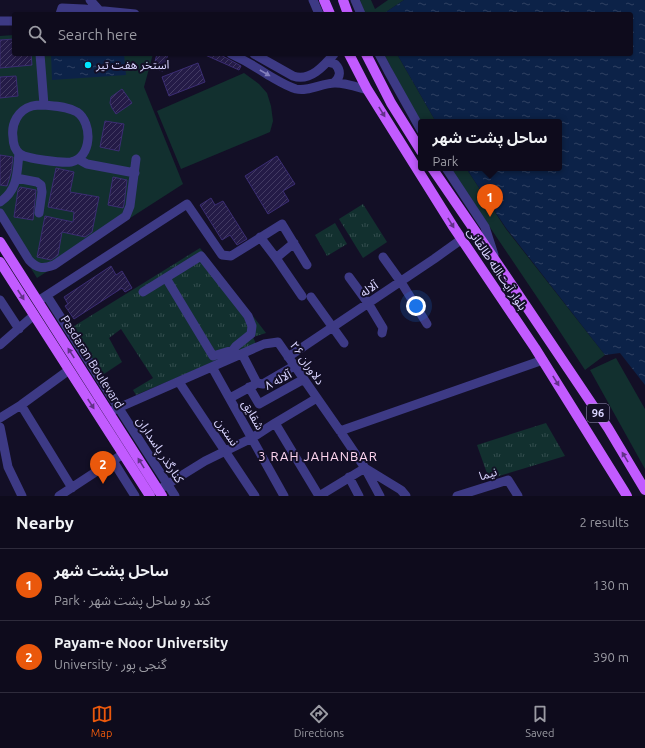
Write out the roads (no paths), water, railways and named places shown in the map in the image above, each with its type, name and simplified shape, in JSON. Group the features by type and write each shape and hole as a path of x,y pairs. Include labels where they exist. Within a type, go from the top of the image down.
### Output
{"main road":[{"path":"324,0 329,12"},
{"path":"342,0 347,12"},
{"name":"بلوار آیت‌الله طالقانی","path":"350,56 368,90 418,169"},
{"path":"367,56 391,103 418,146"},
{"name":"بلوار آیت‌الله طالقانی","path":"419,171 462,239 543,360 621,484 627,496"},
{"name":"بلوار آیت‌الله طالقانی","path":"434,171 608,428 645,490"},
{"name":"Pasdaran Boulevard","path":"0,242 42,298 114,410 160,493"},
{"name":"Pasdaran Boulevard","path":"0,262 150,496"},
{"path":"514,317 521,321 528,319 530,316 528,308"},
{"path":"535,348 537,339 544,337 548,338"}],"street":[{"path":"61,11 69,0"},
{"path":"90,0 104,12"},
{"path":"313,0 319,12"},
{"path":"355,0 360,12"},
{"path":"61,11 104,12"},
{"path":"0,21 12,20"},
{"path":"40,56 44,105"},
{"path":"235,56 296,89 302,90 322,84 334,83 368,90"},
{"path":"258,56 299,78 306,77 315,72 332,56"},
{"path":"381,56 418,125"},
{"path":"327,62 335,64 339,70 339,76 334,83"},
{"path":"44,105 70,108 83,118 87,126 88,133 84,153 78,159 72,162 63,162 34,158 19,153 15,147 12,132 13,123 19,114 32,106 44,105"},
{"path":"0,202 10,194 12,190 16,178 19,153"},
{"path":"78,159 87,164 135,173"},
{"path":"0,213 29,260 34,265 40,268 46,268 54,265 126,216 130,206 136,159"},
{"path":"448,171 485,228 495,260"},
{"path":"16,178 37,182 41,185 42,192 39,213"},
{"path":"42,298 186,204 222,255 231,256 282,224 307,265"},
{"path":"260,237 307,297 333,327 344,343"},
{"name":"آلاله","path":"288,357 401,282 462,239"},
{"path":"276,258 294,243"},
{"path":"143,292 201,256 248,316 252,326 251,334 236,346 237,354 253,385"},
{"path":"383,257 401,282 427,324"},
{"path":"349,277 368,303 383,328 382,333"},
{"path":"166,278 213,356 237,354"},
{"path":"0,300 19,329"},
{"path":"0,345 34,315"},
{"name":"دلاوران ۲۶","path":"114,410 212,367 237,354 264,344 278,342 365,468 401,490 406,496"},
{"path":"340,431 543,360"},
{"path":"230,398 253,385 263,384 294,366"},
{"name":"شقایق","path":"212,367 284,496"},
{"path":"0,418 21,405 69,370"},
{"name":"آلاله ۸","path":"253,385 259,404 304,379"},
{"name":"نسترن","path":"179,382 255,496"},
{"path":"160,493 167,484 205,461 252,438 317,398"},
{"path":"21,405 72,488"},
{"name":"کنارگذر پاسداران","path":"114,410 175,496"},
{"path":"276,423 319,496 365,468 380,496"},
{"path":"0,427 8,467 22,496"},
{"path":"59,496 123,454"},
{"path":"113,461 135,496"},
{"path":"349,477 359,496"},
{"name":"نیما","path":"457,496 508,480 518,496"}],"water":[{"path":"404,0 645,0 645,385 620,353 605,355 506,228 468,171 562,171 562,119 434,119 398,56 633,56 633,12 386,12"},
{"name":"استخر هفت تیر","path":"51,56 124,56 126,75 52,80"}],"place":[{"name":"استخر هفت تیر","path":"88,65"},
{"name":"ساحل پشت شهر","path":"490,217"},
{"name":"Payam-e Noor University","path":"103,484"}],"district":[{"name":"3 RAH JAHANBAR","path":"318,456"}]}
